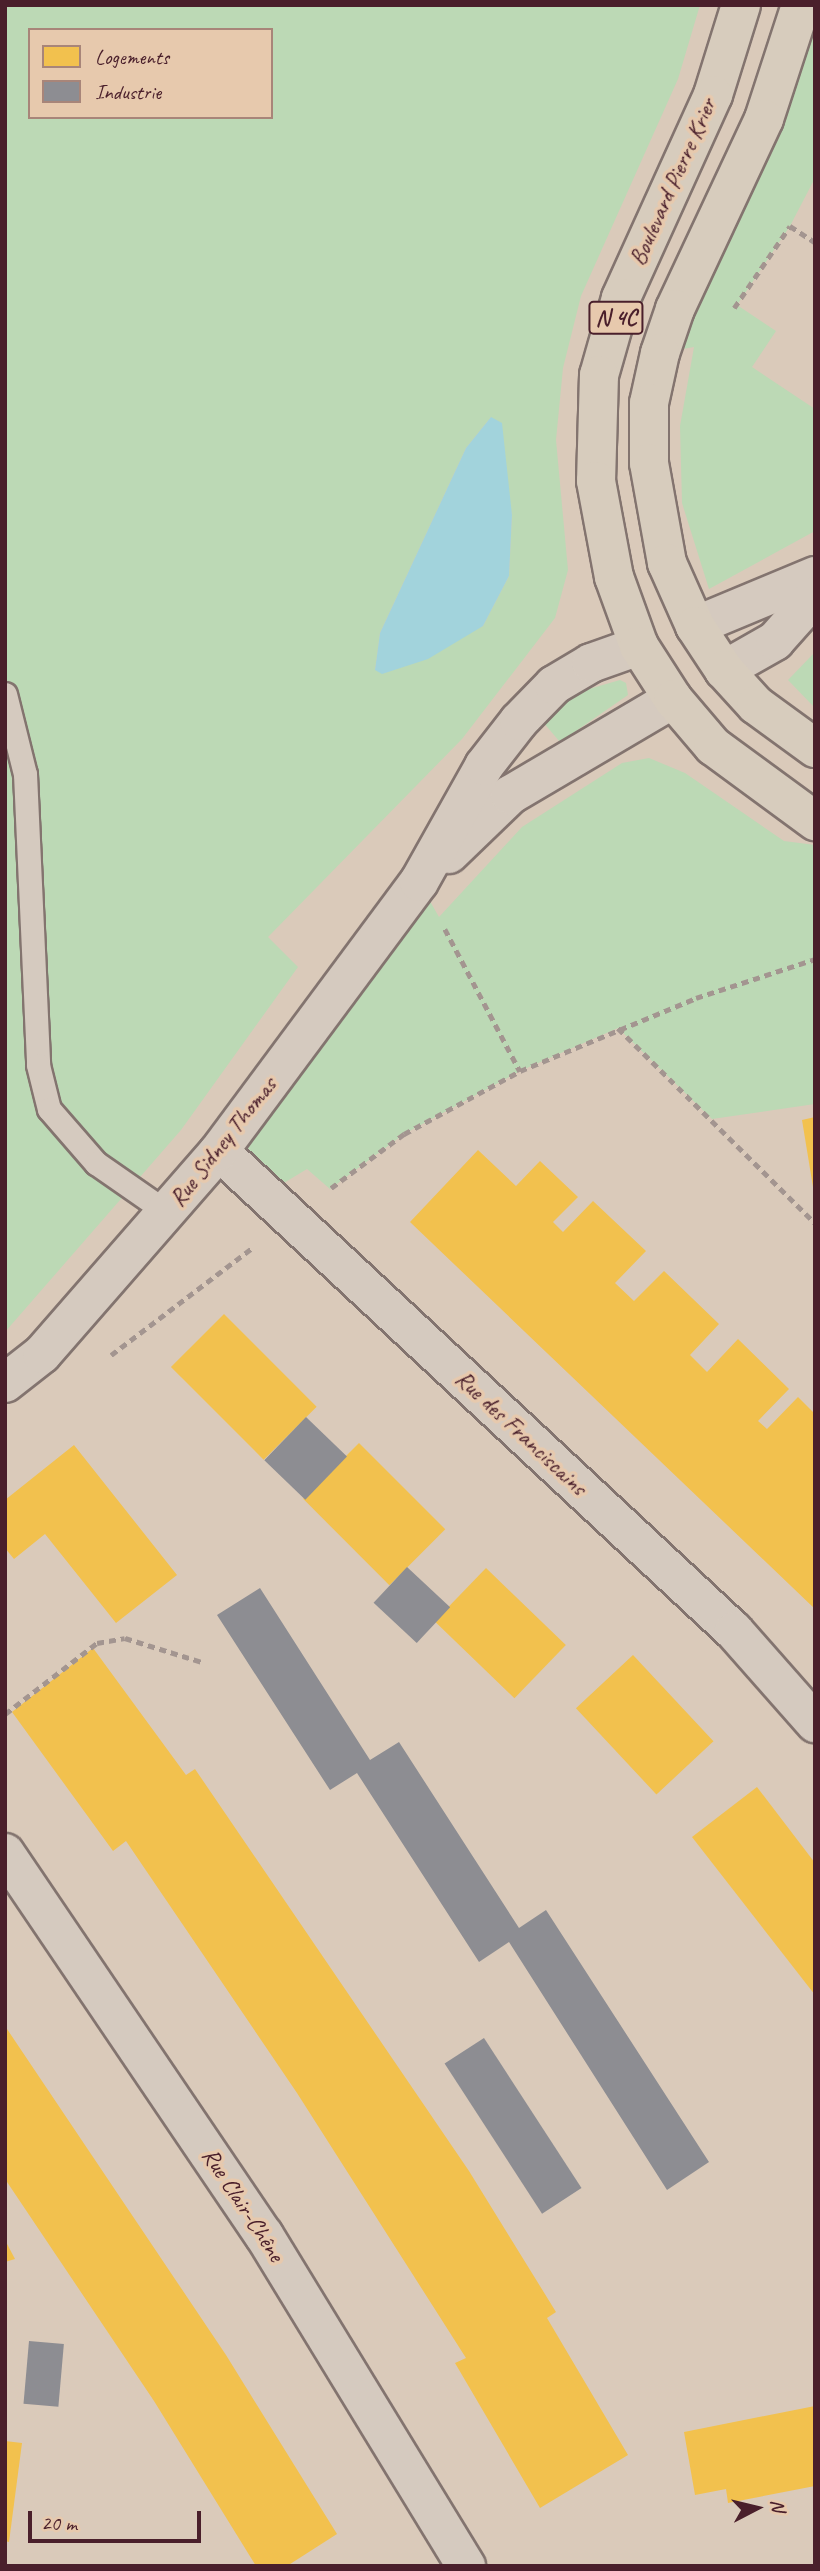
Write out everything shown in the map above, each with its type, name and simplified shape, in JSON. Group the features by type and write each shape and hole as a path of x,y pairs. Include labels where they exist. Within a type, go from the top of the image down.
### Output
{"main road":[{"name":"Boulevard Pierre Krier","path":"741,5 713,95 621,298 599,375 596,481 600,516 614,578 639,646 673,699 713,746 815,821"},
{"name":"N 4C","path":"801,5 764,119 675,309 649,403 649,463 667,563 695,626 724,670 756,705 815,748"},
{"path":"639,646 695,626"},
{"path":"673,699 724,670"}],"street":[{"path":"695,626 815,576"},
{"path":"724,670 775,641 815,596"},
{"name":"Rue Sidney Thomas","path":"5,1383 42,1354 168,1213 219,1151 419,882 484,766 519,721 554,685 591,663 639,646"},
{"name":"Rue Sidney Thomas","path":"419,882 510,795 673,699"},
{"name":"Rue des Franciscains","path":"219,1151 734,1631 815,1723"},
{"name":"Rue Clair-Chêne","path":"5,1853 264,2235 466,2566"}],"lane":[{"path":"5,694 25,774 38,1065 49,1110 96,1163 168,1213"}],"path":[{"path":"419,882 520,1071"},
{"path":"107,1359 404,1134 520,1071 618,1028 815,959"},
{"path":"618,1028 815,1223"},
{"path":"5,1714 97,1643 125,1638 202,1662"}],"green space":[{"path":"5,5 700,5 678,79 581,296 563,368 556,440 568,570 555,618 462,739 268,937 298,967 181,1130 5,1332","holes":["491,417 512,515 509,576 483,626 375,670 380,633 466,448"]},
{"path":"815,5 815,178 790,226 737,305 776,331 752,367 815,409 815,531 709,589 682,503 680,426 694,347 660,353"},
{"path":"815,652 815,708 788,680"},
{"path":"620,680 626,683 628,695 560,742 542,721 575,693"},
{"path":"649,758 685,773 784,841 815,845 815,1104 712,1119 618,1028 520,1071 404,1134 330,1189 307,1169 264,1195 219,1151 419,882 439,917 522,827 622,763"}],"water":[{"path":"491,417 502,423 512,515 509,576 483,626 428,659 382,674 375,670 380,633 466,448"}],"building: Logements":[{"path":"815,1117 815,1187 813,1187 802,1120"},
{"path":"478,1150 516,1186 540,1161 578,1197 553,1222 563,1232 593,1201 646,1251 615,1283 634,1301 664,1271 719,1324 690,1355 707,1372 738,1339 789,1389 758,1421 767,1429 798,1397 815,1414 815,1609 410,1222"},
{"path":"224,1314 317,1407 264,1460 171,1367"},
{"path":"359,1443 445,1529 389,1585 303,1499"},
{"path":"74,1445 177,1575 116,1623 45,1534 14,1559 5,1548 5,1500"},
{"path":"486,1568 566,1645 514,1698 435,1621"},
{"path":"93,1648 186,1775 195,1769 469,2171 556,2312 547,2318 628,2455 540,2508 455,2363 466,2358 297,2093 126,1841 113,1851 12,1712"},
{"path":"633,1655 713,1741 656,1794 576,1708"},
{"path":"757,1787 815,1863 815,1995 692,1837"},
{"path":"5,2026 226,2355 337,2534 287,2566 256,2566 154,2401 5,2179"},
{"path":"5,2240 15,2259 5,2262"},
{"path":"815,2406 815,2486 728,2503 726,2489 695,2495 684,2432"},
{"path":"5,2441 22,2443 9,2542 5,2541"}],"building: Industrie":[{"path":"306,1417 347,1457 305,1500 264,1460"},
{"path":"407,1567 450,1607 417,1643 374,1603"},
{"path":"260,1588 370,1760 399,1742 519,1928 546,1910 709,2162 667,2190 509,1942 479,1962 357,1773 330,1790 217,1615"},
{"path":"484,2038 581,2188 542,2214 445,2064"},
{"path":"29,2341 64,2344 58,2407 24,2404"}]}
